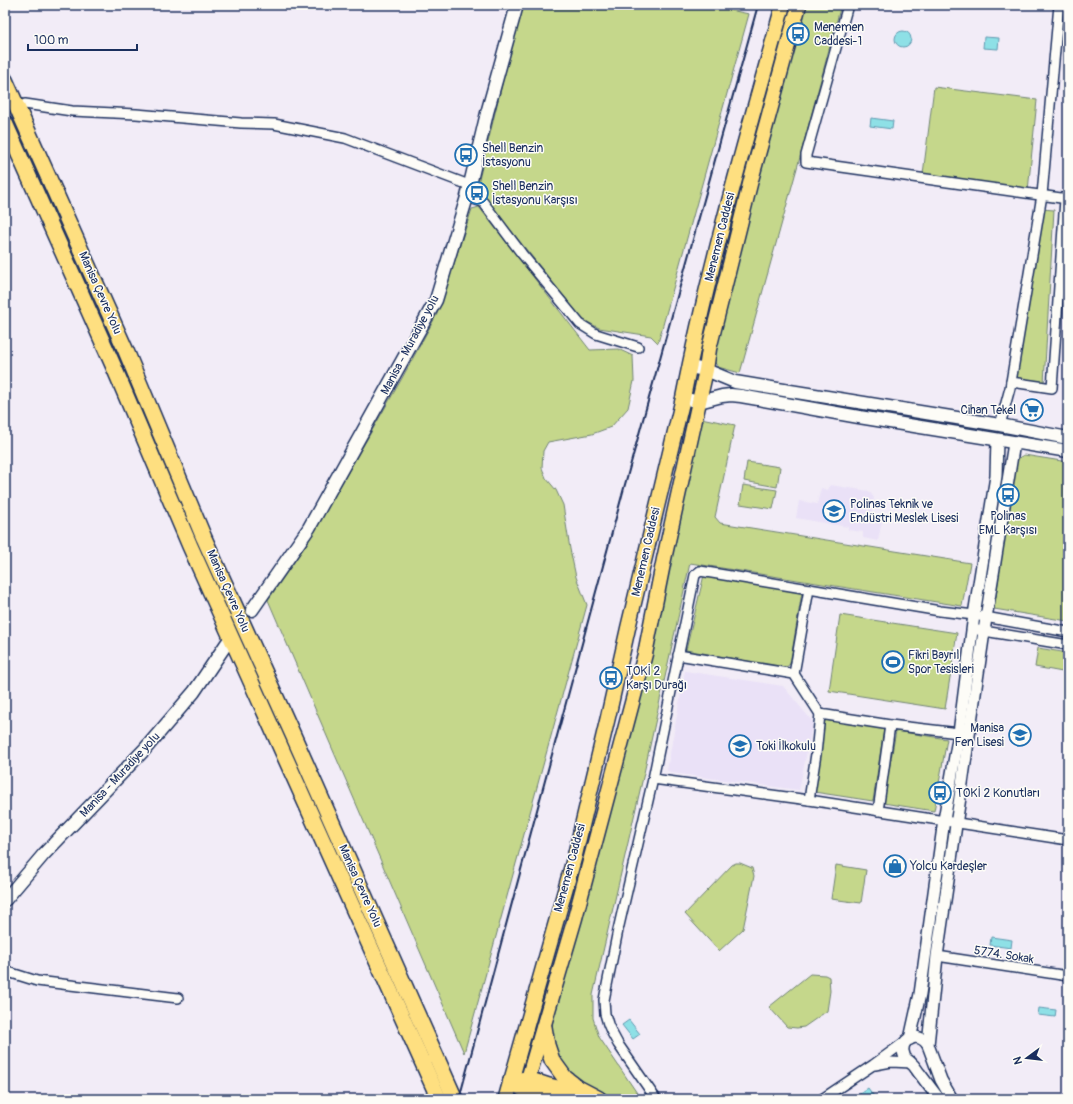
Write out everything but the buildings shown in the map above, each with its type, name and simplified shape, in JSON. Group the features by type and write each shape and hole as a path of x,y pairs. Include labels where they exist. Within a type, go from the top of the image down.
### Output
{"highway":[{"name":"Manisa Çevre Yolu","path":"5,80 126,351 204,538 456,1099"},
{"name":"Manisa Çevre Yolu","path":"5,123 113,365 190,546 420,1060 439,1099"},
{"path":"544,1027 547,1045 552,1060 565,1078 578,1088 594,1096"},
{"path":"511,1081 526,1090 554,1099"},
{"name":"Menemen Caddesi","path":"506,1099 511,1081"},
{"path":"526,1090 574,1092 594,1096"}],"main road":[{"name":"Manisa - Muradiye yolu","path":"252,610 309,528 436,300 453,248 487,113 517,5"},
{"name":"Menemen Caddesi","path":"511,1081 575,854 727,207 783,5"},
{"name":"Menemen Caddesi","path":"526,1090 576,918 644,658 664,559 706,370 709,349 751,180 799,5"},
{"path":"689,367 706,370 735,382 1000,425 1068,438"},
{"path":"683,398 699,402 722,396 741,396 859,418 1068,451"},
{"path":"997,440 1000,425"},
{"path":"1014,443 1016,428"},
{"name":"Manisa - Muradiye yolu","path":"5,900 44,854 145,749 194,692 227,643"}],"street":[{"path":"848,5 806,155 806,162 1066,199 1052,388 1011,382"},
{"path":"1000,425 1008,399 1042,195 1062,6"},
{"path":"25,104 72,111 274,124 345,138 469,185"},
{"path":"467,197 483,202 522,254 580,324 596,334 638,348"},
{"path":"939,1099 912,1063 905,1058 902,1049 908,1040 920,994 944,820 959,733 974,615 996,476 997,440"},
{"path":"873,1065 891,1062 920,1063 928,1054 931,1002 937,956 984,631 1014,443"},
{"path":"656,1099 618,1044 611,1031 605,1014 604,1000 618,930 653,779 695,575 700,571 940,611 974,615 1068,632"},
{"path":"809,589 794,674 820,714 809,800"},
{"path":"973,629 1068,645"},
{"path":"678,656 794,674"},
{"path":"820,714 890,725 959,733"},
{"path":"878,811 890,725"},
{"path":"653,779 809,800 1068,840"},
{"name":"5774. Sokak","path":"937,956 1068,976"},
{"path":"5,971 37,981 178,998"},
{"path":"822,1099 908,1040 918,1037 922,1039 928,1047 941,1080 952,1099"}],"shaded area":[{"name":"Polinas Teknik ve Endüstri Meslek Lisesi","path":"830,485 869,491 874,498 871,517 882,520 878,541 863,538 863,532 848,530 848,527 796,518 799,501 817,504 821,488 828,490"},
{"name":"Toki İlkokulu","path":"685,671 783,686 813,722 799,790 672,773 667,770"}],"green space":[{"path":"523,5 725,5 730,10 749,14 658,343 651,336 599,328 582,319 477,188 512,42"},
{"path":"799,5 841,5 740,373 718,367 711,357"},
{"path":"934,87 1037,100 1028,191 923,174"},
{"path":"479,207 590,350 618,349 633,356 634,381 628,408 611,427 592,434 548,442 543,451 542,468 546,478 556,490 563,505 576,577 587,605 464,1053 268,600 308,542 437,314 472,209"},
{"path":"1042,209 1054,210 1044,383 1014,380"},
{"path":"701,418 735,425 715,517 720,523 970,563 962,606 690,563 593,995 593,1018 599,1037 641,1099 611,1099 599,1094 561,1068 551,1035 553,1015"},
{"path":"1024,455 1068,462 1068,621 994,609 1016,462"},
{"path":"747,462 780,467 777,487 744,481"},
{"path":"743,485 777,490 773,509 740,504"},
{"path":"704,575 802,592 790,664 785,668 686,650"},
{"name":"Fikri Bayrıl Spor Tesisleri","path":"840,615 957,633 945,709 829,691"},
{"path":"1038,648 1068,653 1068,673 1035,667"},
{"path":"825,720 884,729 873,801 814,792"},
{"path":"896,731 947,739 934,811 883,803"},
{"path":"736,863 752,868 754,876 743,929 719,951 685,914 732,865"},
{"path":"836,865 866,870 861,903 831,899"},
{"path":"810,974 825,975 829,977 830,991 827,1011 804,1027 787,1027 769,1007"}],"water":[{"path":"903,31 910,36 911,39 906,46 903,47 896,42 895,39 900,32"},
{"path":"984,37 999,38 998,49 983,48"},
{"path":"871,118 893,121 892,129 870,126"},
{"path":"991,937 1012,940 1011,948 990,945"},
{"path":"1039,1008 1056,1010 1055,1017 1038,1015"},
{"path":"629,1020 640,1034 633,1039 622,1025"},
{"path":"868,1088 876,1099 854,1098"}],"railway":[{"path":"459,1099 624,488 758,5"}],"place":[{"name":"Menemen Caddesi-1","path":"798,34"},
{"name":"Shell Benzin İstasyonu","path":"466,155"},
{"name":"Shell Benzin İstasyonu Karşısı","path":"477,193"},
{"name":"Cihan Tekel","path":"1032,410"},
{"name":"Polinas EML Karşısı","path":"1008,495"},
{"name":"Polinas Teknik ve Endüstri Meslek Lisesi","path":"834,511"},
{"name":"Fikri Bayrıl Spor Tesisleri","path":"893,662"},
{"name":"TOKİ 2 Karşı Durağı","path":"611,678"},
{"name":"Manisa Fen Lisesi","path":"1020,735"},
{"name":"Toki İlkokulu","path":"740,746"},
{"name":"TOKİ 2 Konutları","path":"940,793"},
{"name":"Yolcu Kardeşler","path":"895,866"}]}
